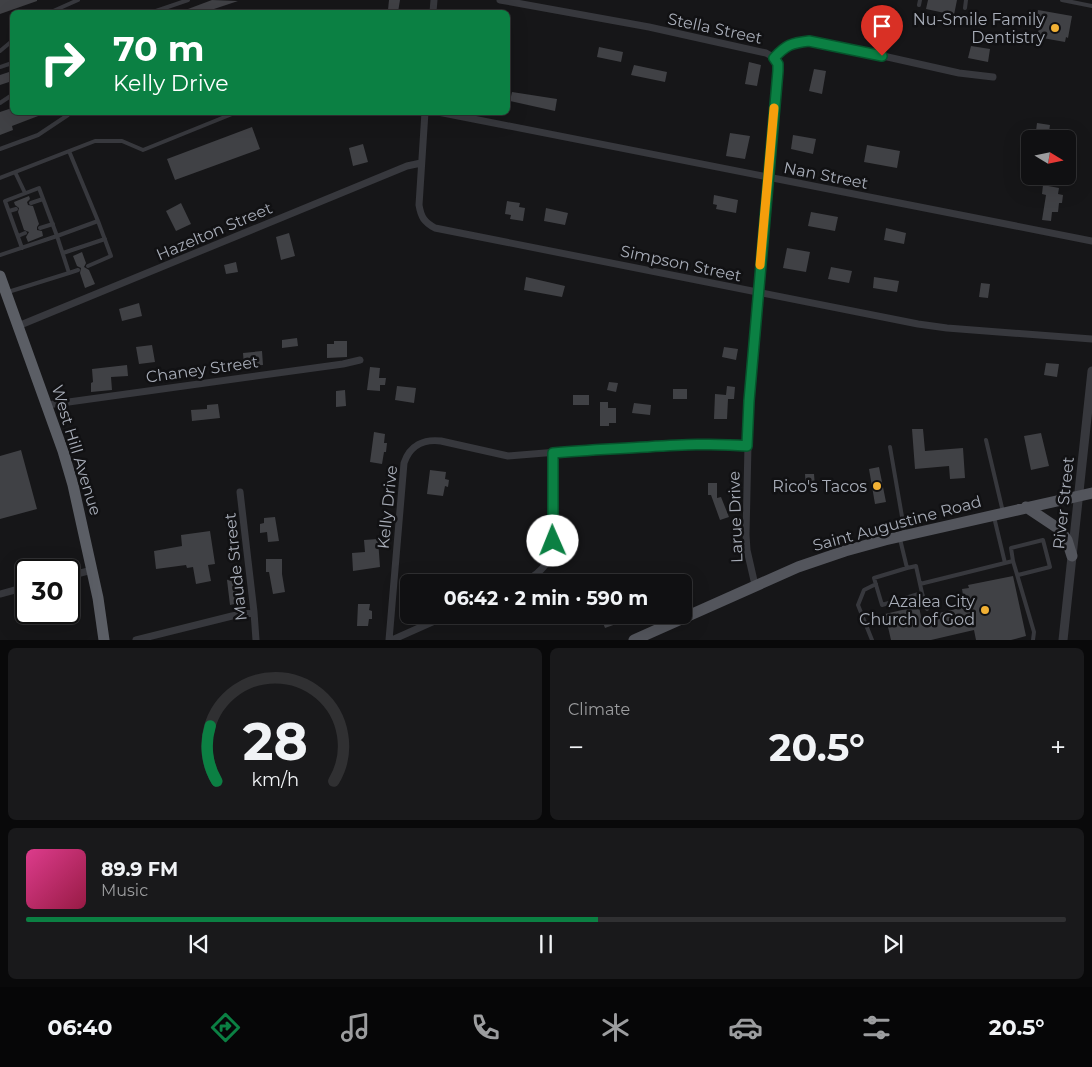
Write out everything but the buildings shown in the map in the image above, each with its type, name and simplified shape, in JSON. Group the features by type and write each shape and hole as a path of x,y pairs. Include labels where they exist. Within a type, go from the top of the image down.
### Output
{"highway":[{"name":"West Hill Avenue","path":"0,276 47,404 73,485 92,570 104,640"}],"main road":[{"name":"Saint Augustine Road","path":"634,640 755,585 798,567 845,551 902,536 1092,493"},
{"path":"1026,507 1059,529 1067,540 1072,556"}],"street":[{"name":"Stella Street","path":"500,0 649,27 766,53 774,58"},
{"path":"774,58 783,48 797,42 809,41 959,73 994,77"},
{"name":"Larue Drive","path":"755,585 747,550 747,446 758,292 778,71 778,64 774,58"},
{"path":"421,163 425,115"},
{"name":"Nan Street","path":"453,115 1092,241"},
{"name":"Simpson Street","path":"421,163 418,205 421,217 427,224 435,228 947,328 1092,339"},
{"name":"Hazelton Street","path":"18,326 407,166 421,163"},
{"name":"Chaney Street","path":"47,404 343,364 360,360"},
{"name":"River Street","path":"1063,640 1092,371"},
{"name":"Kelly Drive","path":"390,640 404,463 407,456 422,442 432,440 508,456 694,444 747,446"},
{"path":"538,574 549,559 552,551 553,453"},
{"name":"Maude Street","path":"240,492 256,640"},
{"path":"80,573 92,570"},
{"path":"0,594 15,590"},
{"path":"136,640 254,612"},
{"path":"390,640 427,624"}],"lane":[{"path":"56,10 78,0"},
{"path":"159,10 188,0"},
{"path":"965,8 966,0"},
{"path":"1062,0 1092,6"},
{"path":"0,51 10,43"},
{"path":"0,149 38,135 68,115"},
{"path":"0,178 95,141 122,142 143,150 230,115"},
{"path":"69,151 111,256 88,266"},
{"path":"16,172 25,193"},
{"path":"22,248 8,211 2,202 39,188 69,273"},
{"path":"32,203 43,199"},
{"path":"8,211 16,209"},
{"path":"0,255 98,221"},
{"path":"40,228 53,224"},
{"path":"18,236 25,233"},
{"path":"63,253 104,238"},
{"path":"6,292 78,270"},
{"path":"986,440 1005,563"},
{"path":"890,447 907,568"},
{"path":"1018,575 1050,567 1043,540 1011,548 1013,561 1034,632 1032,640"},
{"path":"920,584 1013,561"},
{"path":"922,593 882,604 874,578 916,566 927,609"},
{"path":"872,640 858,605 864,590 876,584"}],"slow traffic":[{"path":"760,265 774,108"}],"place":[{"name":"Nu-Smile Family Dentistry","path":"1055,28"},
{"name":"Rico's Tacos","path":"877,486"},
{"name":"Azalea City Church of God","path":"985,610"}],"route":[{"path":"553,541 553,453 694,444 747,446 749,401 778,71 778,64 774,58 783,48 797,42 809,41 882,56"}]}
